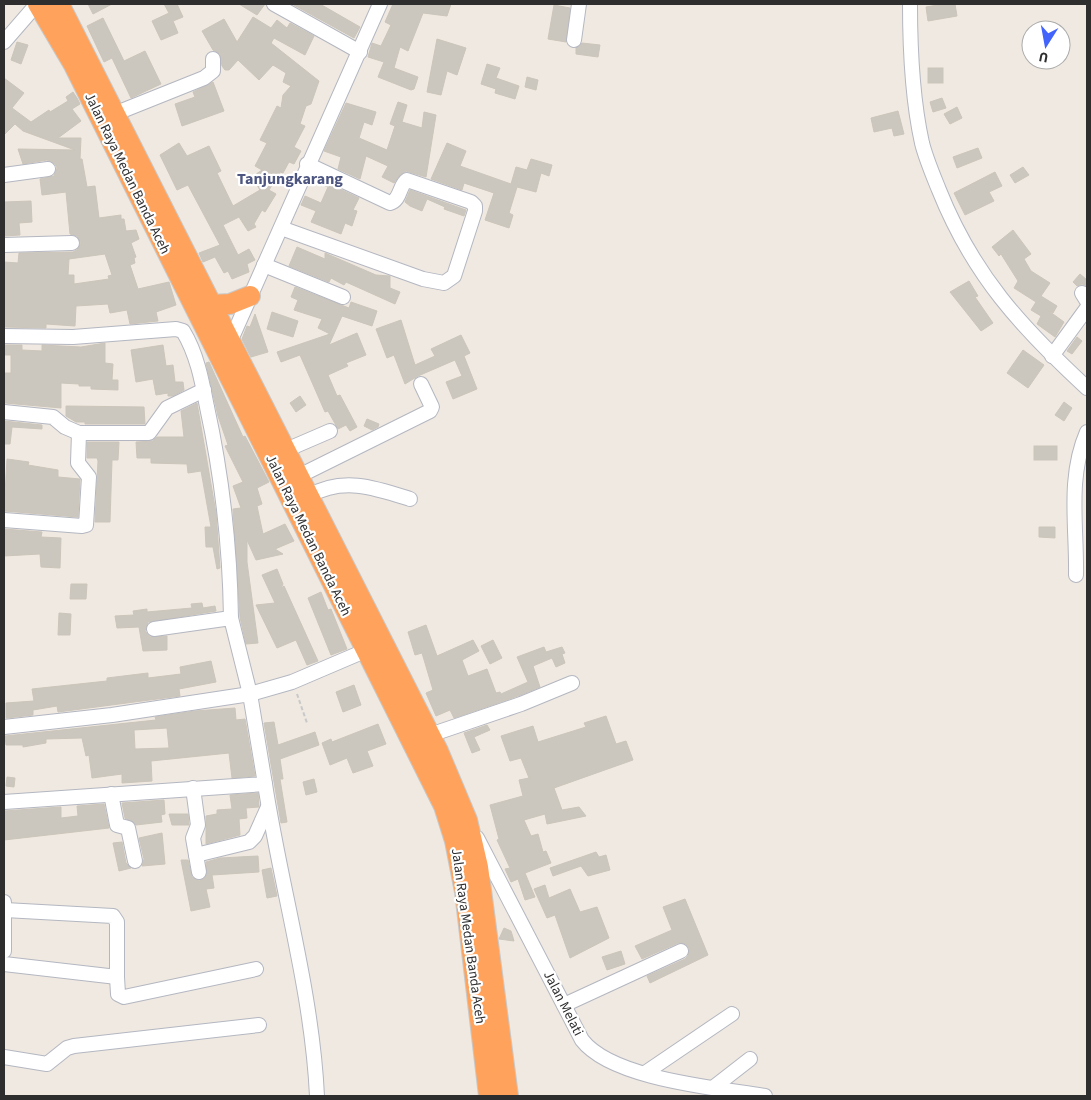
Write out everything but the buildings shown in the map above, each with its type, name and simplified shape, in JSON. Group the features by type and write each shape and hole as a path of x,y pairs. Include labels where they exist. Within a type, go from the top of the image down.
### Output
{"highway":[{"name":"Jalan Raya Medan Banda Aceh","path":"38,4 157,213 212,305 222,342 286,450 430,735 467,820 483,891 508,1096"},
{"name":"Jalan Raya Medan Banda Aceh","path":"59,4 114,114 157,213 222,342 367,650 431,779 452,828 460,861 472,943 490,1096"},
{"path":"212,305 230,304 250,296"}],"street":[{"path":"4,42 38,4"},
{"path":"274,4 360,52"},
{"path":"194,353 222,342 250,296 281,228 307,164 360,52 380,4"},
{"path":"574,40 579,4"},
{"path":"910,4 916,109 926,157 948,212 968,253 988,283 1017,320 1087,388"},
{"path":"114,114 204,78 213,71 213,58"},
{"path":"281,228 423,279 444,283 454,276 475,211 471,202 407,180 404,182 397,199 390,203 307,164"},
{"path":"4,175 48,169"},
{"path":"4,245 56,245 72,243"},
{"path":"264,265 343,297"},
{"path":"1052,356 1087,308"},
{"path":"4,336 73,337 176,329 183,331 194,353 204,390 219,476 230,561 231,618 250,694 272,834 299,964 316,1075 317,1096"},
{"path":"299,476 430,412 432,407 422,384"},
{"path":"4,412 53,417 65,427 79,432 149,433 167,408 204,390"},
{"path":"286,450 330,431"},
{"path":"4,520 82,526 86,524 89,478 77,460 79,432"},
{"path":"1076,575 1075,482 1079,456 1087,432"},
{"path":"309,496 324,488 360,484 410,499"},
{"path":"154,629 231,618"},
{"path":"4,727 112,715 250,694 292,682 367,650"},
{"path":"430,735 521,704 572,683"},
{"path":"4,802 265,784"},
{"path":"193,788 198,824 193,838 199,872"},
{"path":"111,794 117,825 128,828 135,861"},
{"path":"196,854 249,842 255,836 268,806"},
{"name":"Jalan Melati","path":"467,820 589,1049 612,1063 645,1073 766,1096"},
{"path":"4,951 4,906 114,916 117,922 118,994 124,997 256,969"},
{"path":"564,1005 680,951"},
{"path":"4,964 117,977"},
{"path":"645,1073 732,1014"},
{"path":"4,1057 47,1064 67,1048 74,1046 259,1025"},
{"path":"714,1087 750,1060"}],"path":[{"path":"292,682 307,723"}],"district":[{"name":"Tanjungkarang","path":"290,178"}]}
